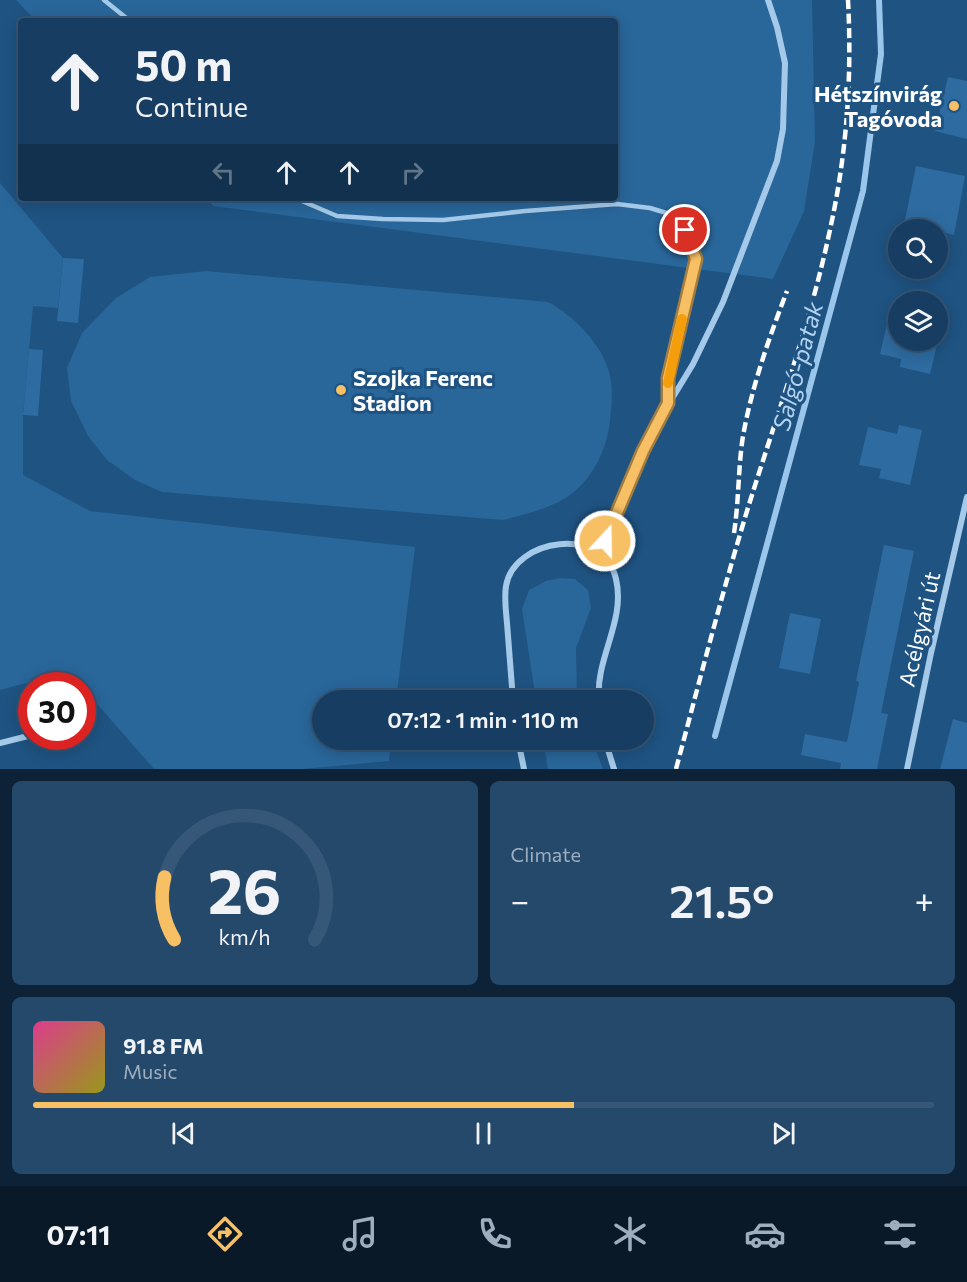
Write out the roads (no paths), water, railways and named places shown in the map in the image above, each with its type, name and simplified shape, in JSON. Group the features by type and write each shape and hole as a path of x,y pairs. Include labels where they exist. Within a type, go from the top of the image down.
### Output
{"street":[{"path":"600,553 650,435 693,364 723,302 777,161 783,129 785,63 768,0"},
{"name":"Acélgyári út","path":"907,769 967,497"},
{"path":"512,690 506,586 522,560 542,548 555,545 586,546 600,553 614,572 618,601 616,618 599,678 599,690"},
{"path":"0,743 18,738"},
{"path":"520,750 524,769"},
{"path":"608,750 614,769"}],"lane":[{"path":"104,0 126,18"},
{"path":"302,201 338,216 383,219 443,220 617,204 650,208 673,215 685,230 696,259 668,378 668,403"}],"waterway":[{"name":"Salgó-patak","path":"715,736 863,191 881,54 879,0"}],"railway":[{"path":"676,769 737,543 814,297 823,261 841,169 847,113 848,0"},
{"path":"734,533 741,448 747,417 762,362 787,291"}],"place":[{"name":"Hétszínvirág Tagóvoda","path":"954,106"},
{"name":"Szojka Ferenc Stadion","path":"341,390"}]}
